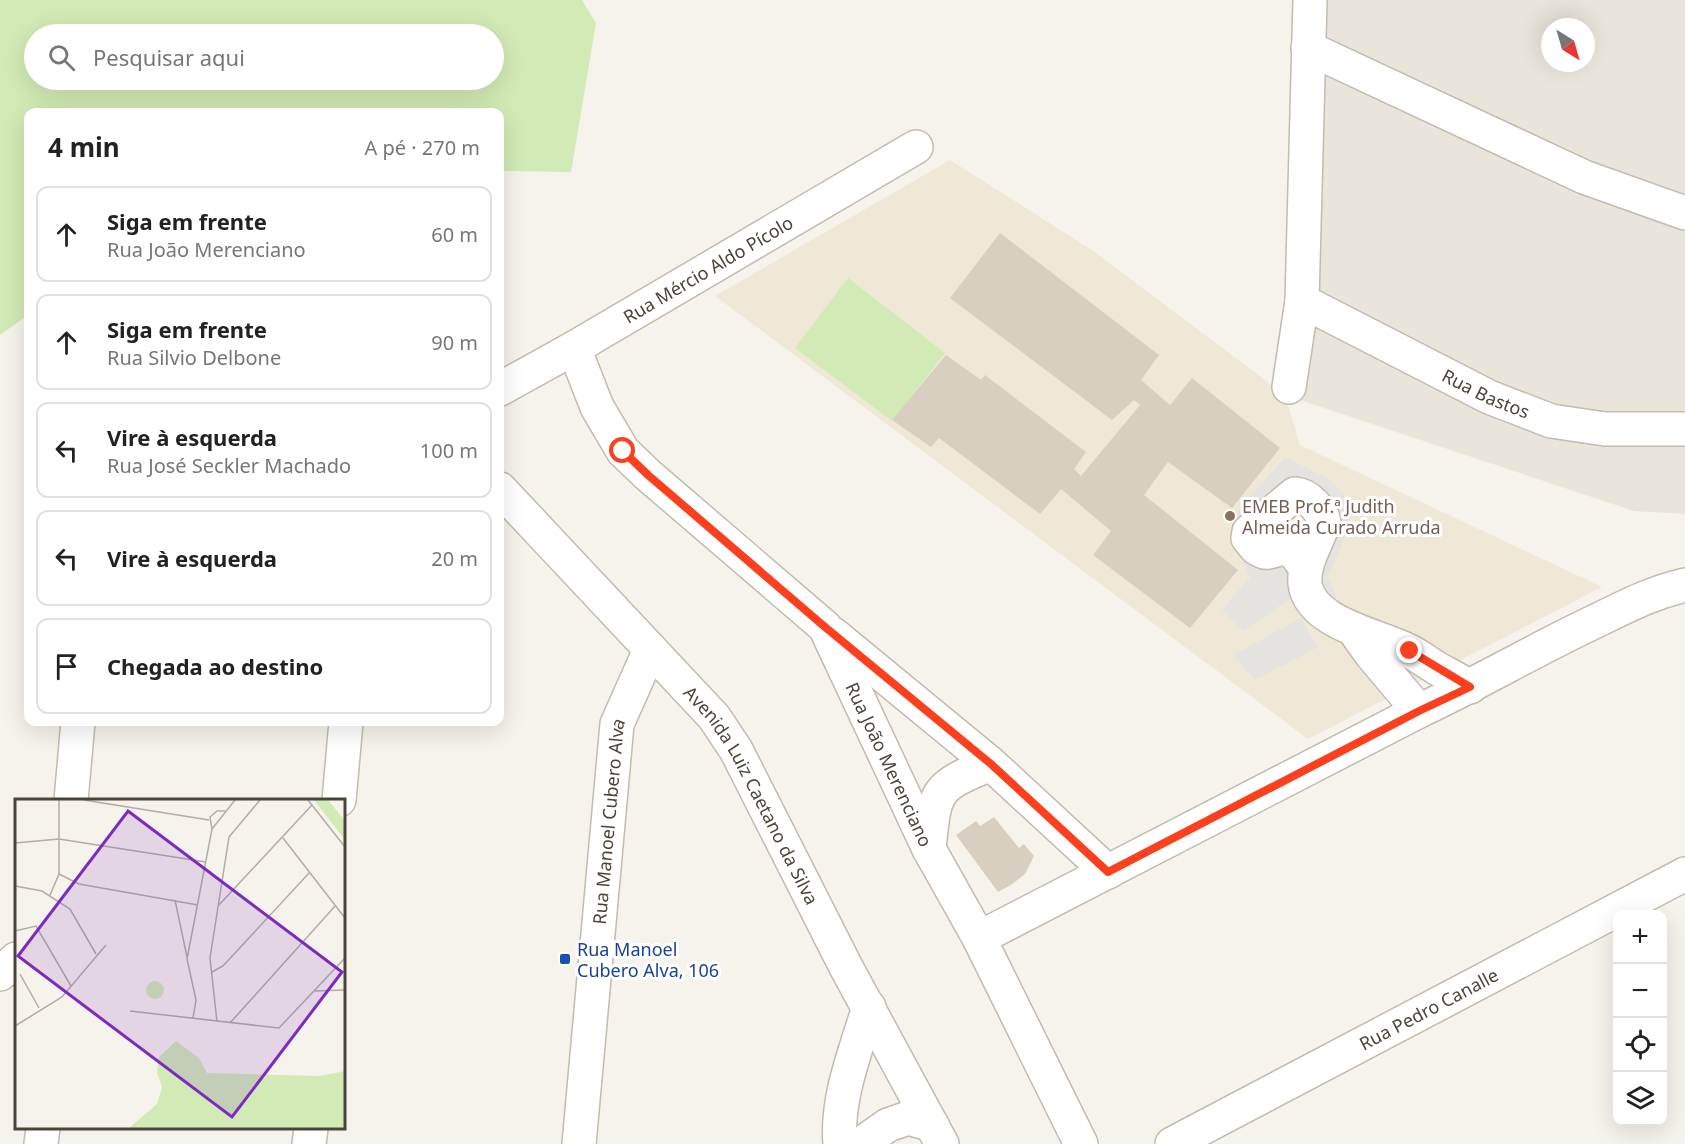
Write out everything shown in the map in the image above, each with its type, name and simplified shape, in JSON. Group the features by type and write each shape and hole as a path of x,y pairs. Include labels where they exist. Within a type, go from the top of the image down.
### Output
{"street":[{"path":"1289,387 1302,301 1310,0"},
{"path":"1308,48 1584,177 1685,213"},
{"name":"Rua Mércio Aldo Pícolo","path":"504,387 916,147"},
{"name":"Rua Bastos","path":"1302,301 1489,397 1551,421 1605,429 1685,429"},
{"name":"Rua João Merenciano","path":"574,348 597,407 623,451 825,627 929,849 979,938 1081,1144"},
{"name":"Avenida Luiz Caetano da Silva","path":"504,493 650,650 683,681 714,717 736,750 846,967 937,1134"},
{"path":"1306,569 1305,585 1312,604 1354,630 1410,651 1470,687"},
{"path":"979,938 1419,711 1470,687 1570,633 1656,591 1685,585"},
{"path":"825,627 991,764 1108,872"},
{"path":"1354,630 1419,711"},
{"name":"Rua Manoel Cubero Alva","path":"579,1144 617,724 650,650"},
{"path":"71,799 78,726"},
{"path":"339,799 346,726"},
{"path":"929,849 936,800 945,786 991,764"},
{"name":"Rua Pedro Canalle","path":"1172,1144 1685,874"},
{"path":"0,974 15,960"},
{"path":"840,1144 839,1126 851,1066 869,1007"},
{"path":"861,1144 888,1125 908,1119 937,1134"},
{"path":"41,1144 43,1129"},
{"path":"309,1144 310,1129"}],"shaded area":[{"path":"1303,0 1685,0 1685,514 1634,511 1285,395"},
{"name":"EMEB Prof.ª Judith Almeida Curado Arruda","path":"950,160 1092,250 1285,395 1300,445 1602,587 1308,739 715,296"},
{"path":"1285,457 1327,478 1343,493 1351,515 1341,548 1328,576 1337,599 1326,597 1312,590 1321,501 1246,530 1229,521"},
{"path":"1251,549 1290,553 1295,595 1244,631 1222,610 1250,577 1241,557"},
{"path":"1300,618 1318,647 1255,680 1234,655"}],"green space":[{"path":"0,0 582,0 596,23 571,172 504,171 504,108 24,108 24,318 0,335"},
{"path":"848,278 945,353 892,421 795,348"}],"building":[{"path":"1000,233 1159,355 1141,380 1170,405 1192,378 1280,448 1232,508 1168,462 1144,495 1238,570 1190,628 1093,555 1111,531 1061,489 1040,514 939,438 931,447 892,420 946,355 981,380 985,375 1086,452 1074,469 1081,476 1140,405 1134,400 1112,420 950,298"},
{"path":"994,817 1019,848 1024,844 1034,856 1025,874 998,892 956,835 976,821 980,826"}],"place":[{"name":"EMEB Prof.ª Judith Almeida Curado Arruda","path":"1230,516"},
{"name":"Rua Manoel Cubero Alva, 106","path":"565,959"}],"route":[{"path":"623,451 825,627 991,764 1108,872 1419,711 1470,687 1410,651"}]}
